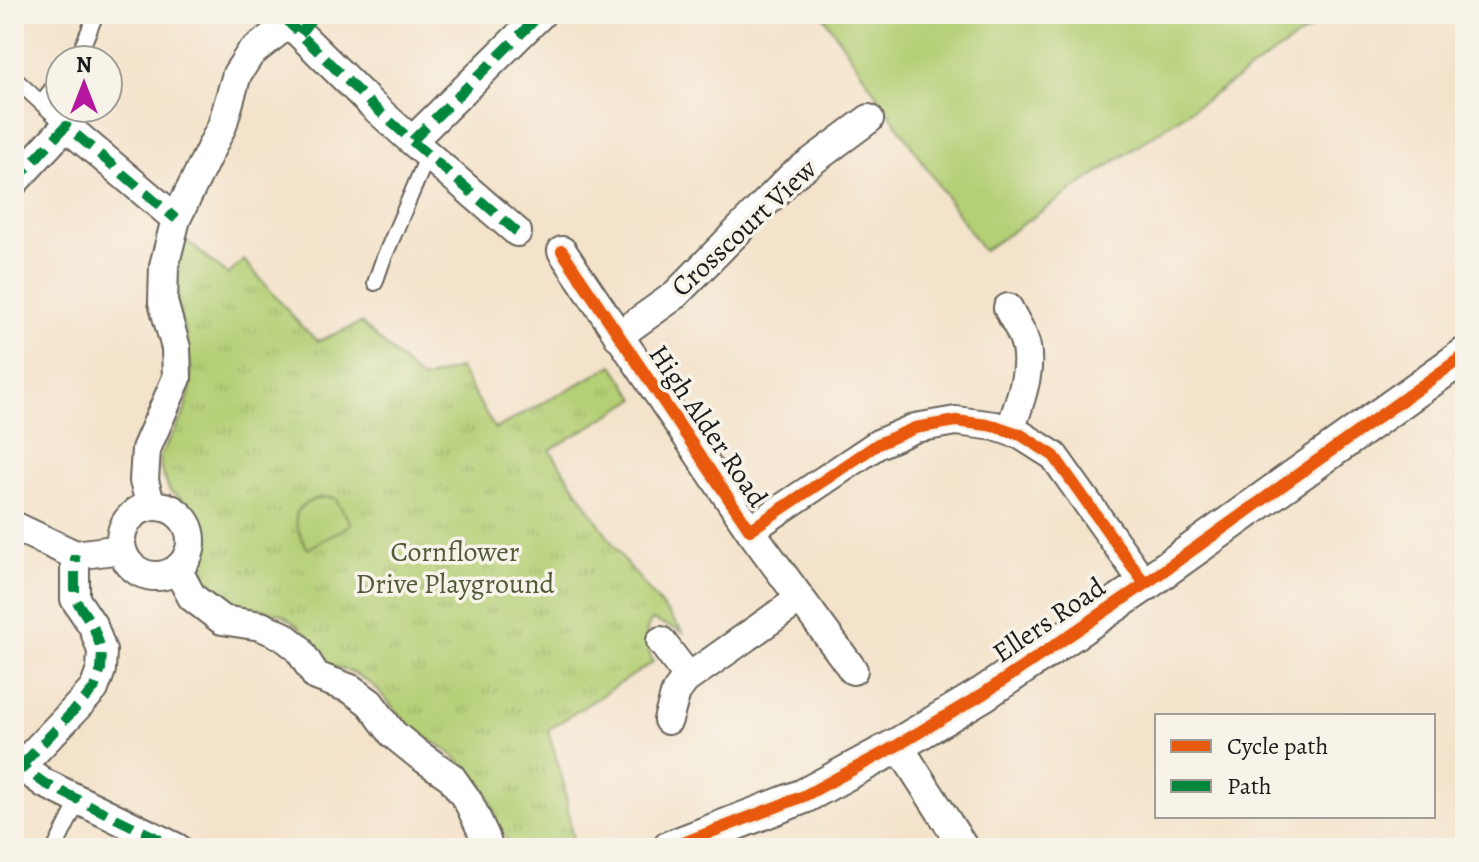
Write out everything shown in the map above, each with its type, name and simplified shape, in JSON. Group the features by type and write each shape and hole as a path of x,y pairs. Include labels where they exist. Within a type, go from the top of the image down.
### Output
{"street":[{"path":"420,148 541,14"},
{"path":"151,506 144,481 146,449 177,378 176,348 163,302 164,266 176,219 222,126 237,74 250,54 299,21 370,103 517,232"},
{"name":"Crosscourt View","path":"618,336 674,296 792,176 869,119"},
{"path":"14,182 66,126 176,219"},
{"name":"High Alder Road","path":"562,251 750,530 878,444 915,428 956,421 995,426 1021,435 1054,456 1145,584"},
{"path":"1008,308 1028,354 1023,387 1010,431"},
{"name":"Ellers Road","path":"670,848 804,796 983,694 1145,584 1465,355"},
{"path":"151,506 162,506 183,517 192,538 190,550 177,569 155,576 134,568 122,549 124,526 140,510 151,506"},
{"path":"14,526 75,555 122,549"},
{"path":"750,530 853,670"},
{"path":"75,555 75,599 93,626 102,651 101,670 94,689 18,760 44,783 177,848"},
{"path":"177,569 192,597 222,620 261,626 283,636 298,648 316,676 351,689 370,703 393,734 451,777 468,801 488,848"},
{"path":"668,720 676,692 688,677 800,599"},
{"path":"661,641 688,677"},
{"path":"898,745 964,848"}],"lane":[{"path":"83,44 96,14"},
{"path":"14,78 66,126"},
{"path":"41,103 44,99"},
{"path":"375,283 420,148"},
{"path":"55,848 79,800"}],"green space":[{"path":"822,14 1309,14 1316,25 983,251"},
{"name":"Cornflower Drive Playground","path":"186,240 228,275 244,260 301,326 318,341 361,323 422,380 459,368 495,429 613,365 636,399 550,450 623,559 683,632 652,620 646,635 653,662 548,730 564,785 574,848 513,848 500,830 488,795 469,769 442,747 412,729 374,686 352,672 330,665 317,655 297,625 281,614 222,599 211,591 204,577 200,527 189,505 170,491 161,470 160,456 183,416 190,391 191,369 179,313 176,260"},
{"path":"324,497 335,498 351,524 308,549 296,516 304,505"}],"marked path":[{"path":"290,14 289,23 412,141 541,14"},
{"path":"300,34 315,14"},
{"path":"14,182 66,126 176,219"},
{"path":"412,141 517,232"},
{"path":"22,765 94,689 101,670 102,651 93,626 75,599 75,555"},
{"path":"14,756 44,783 177,848"}],"cycle path":[{"path":"562,251 750,530 878,444 915,428 956,421 995,426 1021,435 1054,456 1145,584"},
{"path":"670,848 804,796 983,694 1145,584 1465,355"}]}
